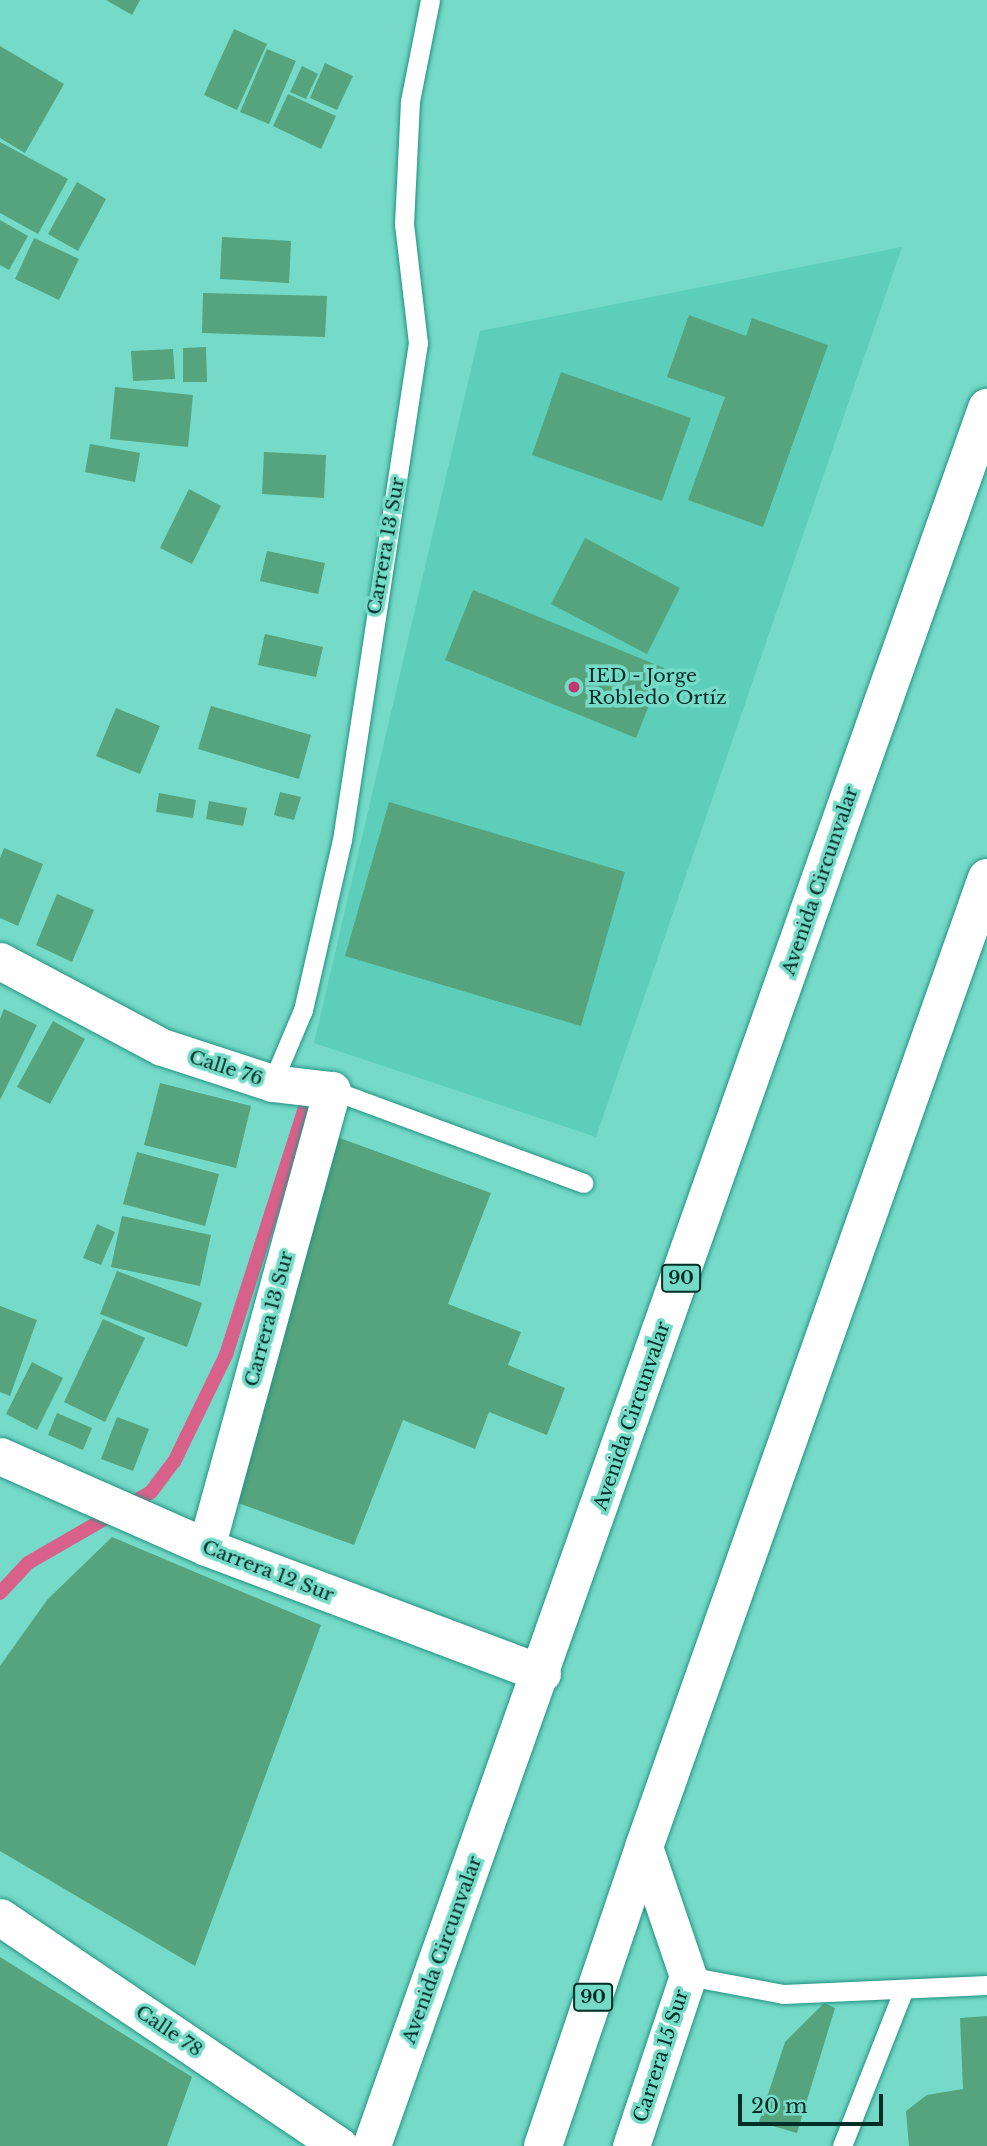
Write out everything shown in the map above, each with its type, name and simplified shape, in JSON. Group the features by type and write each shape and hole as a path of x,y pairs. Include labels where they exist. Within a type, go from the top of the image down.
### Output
{"highway":[{"name":"Avenida Circunvalar","path":"372,2146 542,1673 987,408"},
{"name":"90","path":"543,2146 643,1847 987,877"}],"street":[{"name":"Calle 76","path":"0,961 162,1046 272,1083 332,1090"},
{"name":"Carrera 13 Sur","path":"206,1547 332,1090"},
{"name":"Carrera 12 Sur","path":"0,1456 143,1522 542,1673"},
{"name":"Carrera 15 Sur","path":"631,2146 688,1976 643,1847"},
{"name":"Calle 78","path":"0,1917 339,2146"}],"lane":[{"name":"Carrera 13 Sur","path":"272,1083 303,1010 342,840 418,343 404,224 410,101 430,0"},
{"name":"Calle 76","path":"332,1090 583,1182"},
{"path":"688,1976 783,1994 903,1991 987,1984"},
{"path":"842,2146 903,1991"}],"shaded area":[{"name":"IED - Jorge Robledo Ortíz","path":"902,247 596,1137 314,1043 480,331"}],"building":[{"path":"106,0 140,0 132,15"},
{"path":"234,29 267,44 237,110 204,95"},
{"path":"0,46 64,84 25,153 0,138"},
{"path":"267,49 296,61 269,124 240,112"},
{"path":"325,63 353,76 337,110 310,98"},
{"path":"302,66 318,74 306,99 290,92"},
{"path":"288,94 336,116 321,149 273,126"},
{"path":"0,142 68,179 38,234 0,213"},
{"path":"77,182 106,199 78,251 48,234"},
{"path":"0,220 28,236 9,270 0,265"},
{"path":"222,237 291,241 289,283 220,279"},
{"path":"34,238 79,259 59,300 15,279"},
{"path":"203,293 327,296 325,337 202,333"},
{"path":"689,315 746,336 752,318 828,345 763,527 688,500 725,397 667,377"},
{"path":"206,347 207,382 183,382 183,348"},
{"path":"173,349 175,379 133,381 131,351"},
{"path":"561,372 691,418 662,501 532,455"},
{"path":"115,387 193,395 188,447 110,439"},
{"path":"90,444 140,453 135,482 85,472"},
{"path":"264,452 326,455 324,498 262,494"},
{"path":"189,489 221,506 192,564 160,548"},
{"path":"585,538 680,588 647,654 551,604"},
{"path":"267,551 325,563 318,594 260,581"},
{"path":"473,590 664,668 636,738 445,660"},
{"path":"265,634 323,647 316,677 258,665"},
{"path":"211,706 311,735 299,779 198,749"},
{"path":"116,708 160,726 140,774 96,756"},
{"path":"280,792 301,797 294,820 274,815"},
{"path":"159,793 196,800 193,818 156,812"},
{"path":"209,801 247,808 243,826 206,819"},
{"path":"389,802 625,872 581,1026 345,956"},
{"path":"4,848 43,864 18,926 0,918 0,858"},
{"path":"57,894 94,910 72,962 36,945"},
{"path":"4,1009 37,1025 0,1100 0,1019"},
{"path":"53,1021 85,1039 50,1104 17,1087"},
{"path":"160,1083 251,1106 236,1168 144,1145"},
{"path":"334,1136 491,1193 448,1304 521,1332 508,1365 565,1388 547,1435 489,1412 475,1449 403,1420 354,1545 238,1503"},
{"path":"137,1152 219,1174 205,1226 123,1204"},
{"path":"122,1216 211,1235 200,1286 111,1267"},
{"path":"97,1224 115,1232 101,1265 83,1258"},
{"path":"117,1271 202,1303 187,1347 100,1314"},
{"path":"0,1306 37,1320 10,1396 0,1392"},
{"path":"103,1319 145,1338 105,1422 64,1402"},
{"path":"32,1362 63,1378 37,1430 6,1414"},
{"path":"57,1413 92,1428 83,1450 48,1435"},
{"path":"117,1417 149,1429 133,1471 101,1459"},
{"path":"112,1537 321,1625 195,1966 0,1851 0,1666 47,1600"},
{"path":"0,1957 192,2077 167,2146 0,2146"},
{"path":"824,2003 835,2008 797,2133 759,2122 785,2042"},
{"path":"987,2016 987,2146 909,2146 906,2111 927,2095 963,2089 960,2018"}],"waterway":[{"path":"0,1593 28,1563 151,1492 174,1462 226,1355 311,1088"}],"place":[{"name":"IED - Jorge Robledo Ortíz","path":"574,687"}]}
